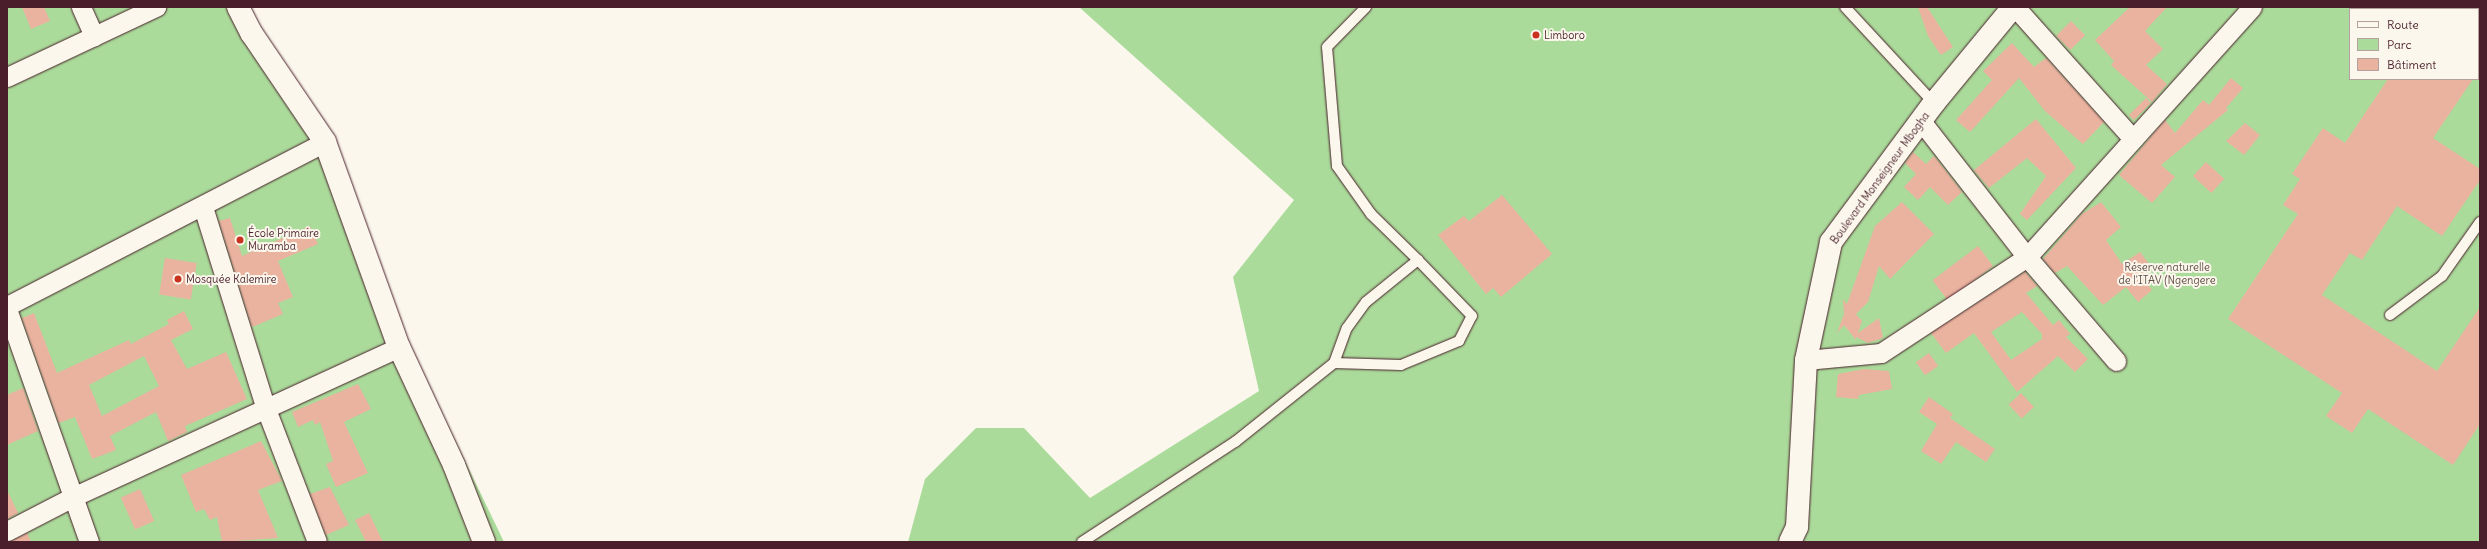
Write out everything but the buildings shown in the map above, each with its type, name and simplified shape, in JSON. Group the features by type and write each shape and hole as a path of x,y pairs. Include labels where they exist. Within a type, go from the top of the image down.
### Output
{"street":[{"path":"81,7 94,36"},
{"path":"7,77 156,7"},
{"path":"238,7 252,34 325,142 399,347 454,465 484,542"},
{"path":"2014,7 2133,139"},
{"name":"Boulevard Monseigneur Mbogha","path":"1790,542 1797,527 1806,360 1831,242 1934,103 2014,7"},
{"path":"1806,360 1881,353 2027,257 2252,7"},
{"path":"1921,121 2027,257 2116,361"},
{"path":"88,542 7,308 325,142"},
{"path":"203,207 266,409 318,542"},
{"path":"7,531 73,497 399,347"}],"lane":[{"path":"1334,362 1401,365 1459,341 1472,316 1371,214 1337,166 1327,47 1366,7"},
{"path":"1845,7 1934,103"},
{"path":"2390,315 2442,276 2480,222"},
{"path":"1082,542 1235,442 1334,362 1346,328 1366,302 1418,260"}],"green space":[{"path":"7,7 247,7 504,542 7,542"},
{"name":"Réserve naturelle de l'ITAV (Ngengere","path":"1079,7 2480,7 2480,542 908,542 925,479 976,428 1024,428 1090,498 1259,391 1233,277 1294,200"}],"place":[{"name":"Limboro","path":"1536,35"},
{"name":"École Primaire Muramba","path":"240,240"},
{"name":"Mosquée Kalemire","path":"178,279"}]}
